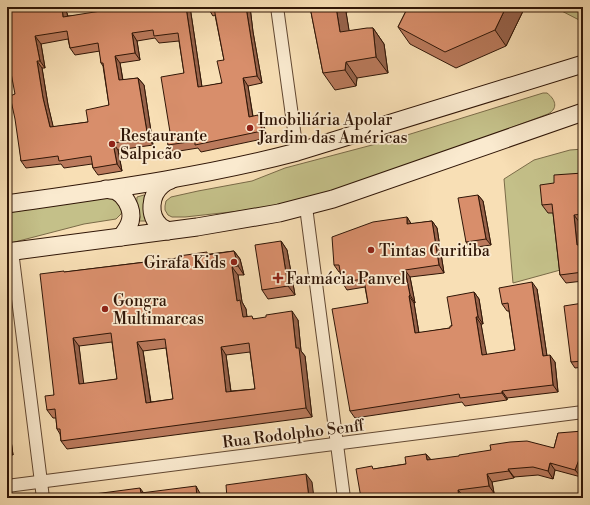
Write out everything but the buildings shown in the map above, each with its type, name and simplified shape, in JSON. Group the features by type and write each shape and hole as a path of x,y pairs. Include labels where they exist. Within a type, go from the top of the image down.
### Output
{"main road":[{"path":"7,204 171,180 241,166 297,152 583,64"},
{"path":"9,252 239,221 279,213 332,199 583,112"},
{"path":"168,231 160,226 152,209 156,191 162,184 171,180"},
{"path":"106,189 116,192 125,198 130,208 131,218 128,228 121,237"}],"street":[{"path":"277,7 297,152"},
{"path":"306,206 344,498"},
{"path":"9,252 43,498"},
{"name":"Rua Rodolpho Senff","path":"7,486 583,412"}],"shaded area":[{"path":"554,7 583,7 583,22"},
{"path":"543,93 550,95 555,104 554,109 548,114 339,191 258,209 185,217 172,217 168,215 165,210 166,201 171,197 252,181 285,168 391,140"},
{"path":"583,149 583,181 558,212 564,269 513,283 504,179 534,160 570,150"},
{"path":"144,195 148,199 147,221 137,221 137,197"},
{"path":"110,197 117,201 123,209 121,214 116,219 84,224 7,244 7,213 93,198"}],"place":[{"name":"Imobiliária Apolar Jardim das Américas","path":"250,128"},
{"name":"Restaurante Salpicão","path":"112,144"},
{"name":"Tintas Curitiba","path":"371,250"},
{"name":"Girafa Kids","path":"234,262"},
{"name":"Farmácia Panvel","path":"278,278"},
{"name":"Gongra Multimarcas","path":"105,309"}]}
